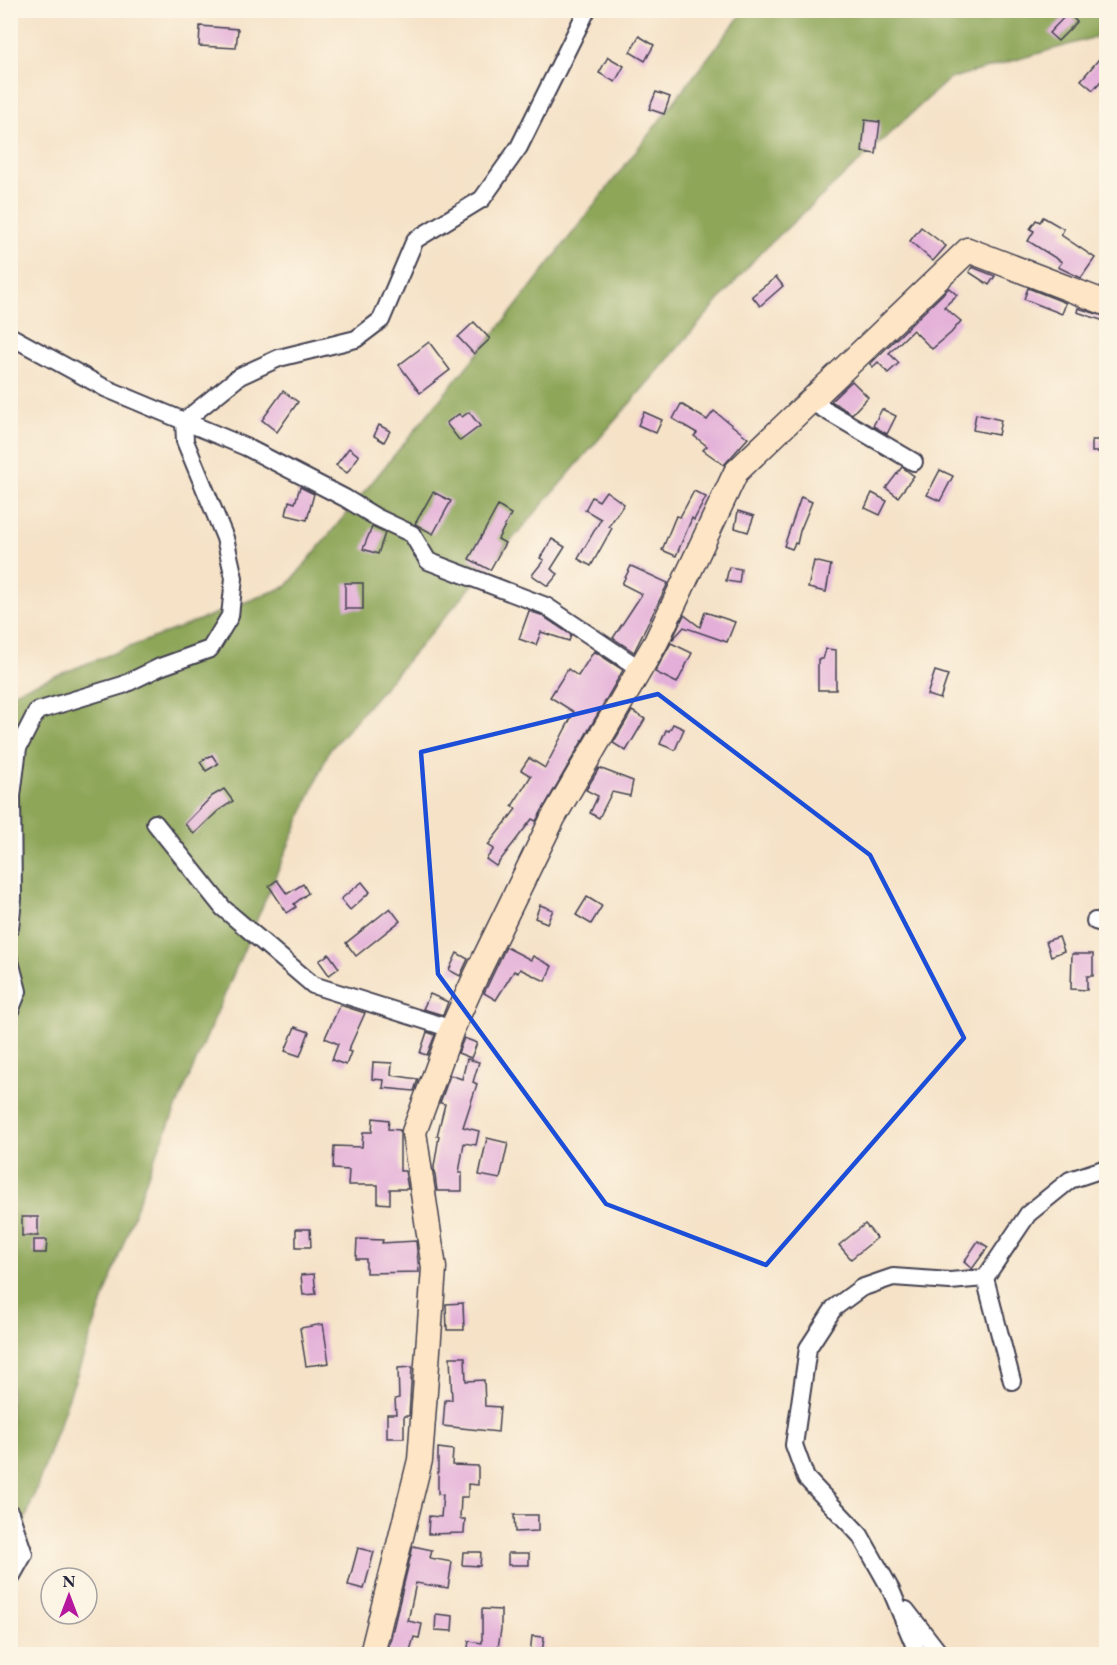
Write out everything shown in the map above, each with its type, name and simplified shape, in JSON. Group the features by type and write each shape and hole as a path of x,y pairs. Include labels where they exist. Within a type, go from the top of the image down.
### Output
{"street":[{"path":"184,421 240,376 279,358 356,339 381,320 415,240 482,199 519,147 587,10"},
{"path":"372,1654 420,1460 434,1268 414,1132 452,1029 553,818 656,642 736,472 968,250 1107,303"},
{"path":"10,336 105,388 246,447 345,498 376,517 412,534 428,561 546,606 640,669"},
{"path":"810,401 914,462"},
{"path":"10,928 13,899 12,796 18,748 38,711 123,685 160,667 210,649 230,616 234,578 225,538 185,441 184,421"},
{"path":"155,823 223,908 313,985 452,1029"},
{"path":"10,961 18,991 10,1011"},
{"path":"1012,1381 985,1278 1029,1214 1070,1180 1107,1168"},
{"path":"918,1654 891,1590 860,1535 806,1478 794,1446 808,1348 834,1308 861,1288 893,1277 950,1281 985,1278"},
{"path":"10,1513 24,1554 10,1579"},
{"path":"891,1590 940,1654"}],"highlighted area":[{"path":"658,694 870,855 964,1038 766,1265 606,1204 438,974 421,752"}],"green space":[{"path":"744,11 1106,11 1106,34 949,79 760,253 329,751 150,1169 11,1560 11,693 287,586 514,309"}],"building":[{"path":"1068,13 1077,22 1058,41 1049,33"},
{"path":"200,26 238,29 236,48 199,46"},
{"path":"639,36 654,45 645,61 630,52"},
{"path":"1107,53 1107,74 1093,90 1081,80"},
{"path":"608,57 624,66 615,82 599,73"},
{"path":"656,92 670,97 664,114 649,109"},
{"path":"865,120 880,122 876,154 862,152"},
{"path":"1043,217 1064,229 1061,235 1095,258 1081,278 1058,267 1062,262 1028,241 1034,231 1030,229 1036,220 1040,222"},
{"path":"921,227 946,246 933,261 910,241"},
{"path":"972,267 995,276 989,285 969,272"},
{"path":"776,277 783,286 760,306 752,296"},
{"path":"949,288 957,295 944,307 961,321 951,333 932,349 913,330 889,353 899,363 888,373 878,362 873,367 870,364"},
{"path":"1028,288 1066,303 1062,314 1024,299"},
{"path":"1078,308 1107,317 1107,322 1077,312"},
{"path":"474,322 490,339 474,354 458,337"},
{"path":"429,342 450,370 420,393 399,365"},
{"path":"852,381 868,397 852,414 831,401"},
{"path":"283,391 298,402 277,432 262,420"},
{"path":"681,404 707,420 714,411 748,438 724,465 703,450 707,446 694,436 697,433 673,419"},
{"path":"882,409 896,416 887,434 873,426"},
{"path":"469,412 480,426 460,441 446,423 459,414 462,417"},
{"path":"644,412 662,420 656,433 638,425"},
{"path":"976,414 1001,420 998,435 973,430"},
{"path":"379,425 390,431 384,442 374,436"},
{"path":"1092,440 1107,440 1107,452 1092,452"},
{"path":"349,448 359,456 347,473 336,465"},
{"path":"902,467 914,476 898,497 886,488"},
{"path":"940,470 953,476 940,501 927,495"},
{"path":"300,487 314,494 307,520 286,515 289,501 295,503"},
{"path":"606,491 624,504 609,526 612,528 591,566 578,559 601,519 585,510 592,497 599,501"},
{"path":"694,491 706,497 694,520 692,518 676,556 662,550 676,516 680,517"},
{"path":"433,492 451,501 433,534 415,524"},
{"path":"872,493 887,501 880,515 865,508"},
{"path":"801,497 812,502 797,544 795,543 792,549 784,546"},
{"path":"498,506 511,514 498,539 505,543 490,570 469,559"},
{"path":"738,511 754,516 748,532 735,528"},
{"path":"372,527 385,533 378,554 363,549"},
{"path":"552,539 565,547 551,569 558,574 548,586 532,575 544,560 540,558"},
{"path":"814,561 831,565 826,592 808,588"},
{"path":"631,566 668,583 634,652 613,638 642,594 622,584"},
{"path":"729,567 741,569 739,583 726,581"},
{"path":"345,583 363,583 363,609 345,609"},
{"path":"529,611 541,615 571,635 569,641 541,632 536,645 519,639"},
{"path":"705,612 735,622 727,642 684,627 672,640 684,615 700,627"},
{"path":"671,643 692,653 677,683 655,672"},
{"path":"826,649 836,650 836,690 818,690 818,659 823,659"},
{"path":"594,651 623,670 536,821 532,819 496,866 486,859 494,849 488,845 516,809 512,806 531,776 521,770 529,758 545,768 574,712 550,697 568,669 578,676"},
{"path":"935,671 948,675 940,699 927,695"},
{"path":"632,711 645,719 626,751 613,743"},
{"path":"673,724 684,729 675,750 660,744 666,730 669,731"},
{"path":"212,755 218,764 206,771 200,762"},
{"path":"599,768 633,781 630,796 612,792 599,818 590,813 598,796 586,790"},
{"path":"224,789 233,801 218,811 194,834 185,824 212,796"},
{"path":"277,880 287,894 303,884 308,893 294,904 296,907 287,913 269,886"},
{"path":"362,882 370,892 350,910 341,899"},
{"path":"587,897 602,906 591,924 576,915"},
{"path":"540,905 553,910 547,923 535,918"},
{"path":"390,908 400,921 356,956 346,943"},
{"path":"1059,937 1064,951 1051,956 1046,941"},
{"path":"506,947 531,960 533,956 552,966 545,981 520,969 518,973 514,971 496,1000 484,993"},
{"path":"457,953 468,959 460,976 449,970"},
{"path":"329,954 339,968 329,975 319,961"},
{"path":"1072,954 1093,954 1093,976 1087,976 1087,990 1071,989"},
{"path":"430,994 448,1002 443,1015 423,1009"},
{"path":"340,1005 365,1013 348,1051 351,1052 346,1065 332,1060 338,1044 325,1038"},
{"path":"295,1027 309,1032 300,1056 285,1051"},
{"path":"427,1032 435,1035 427,1055 420,1053"},
{"path":"464,1038 477,1043 471,1058 458,1053"},
{"path":"467,1059 479,1062 473,1082 477,1084 463,1127 479,1131 476,1145 464,1143 459,1173 462,1172 462,1191 437,1191 434,1167 439,1136 437,1136 445,1104 440,1103 450,1075 462,1079"},
{"path":"373,1062 392,1063 391,1075 418,1079 414,1091 383,1088 384,1080 372,1079"},
{"path":"373,1118 389,1120 388,1129 400,1130 400,1171 405,1171 408,1189 390,1189 390,1204 378,1203 378,1185 348,1185 349,1170 333,1169 334,1146 362,1147 363,1132 372,1132"},
{"path":"487,1138 508,1143 500,1179 479,1175"},
{"path":"22,1217 38,1217 38,1236 22,1236"},
{"path":"865,1224 877,1238 851,1259 839,1245"},
{"path":"296,1229 310,1229 311,1247 296,1247"},
{"path":"357,1239 383,1240 382,1243 416,1241 419,1272 366,1273 366,1259 356,1259"},
{"path":"34,1240 47,1240 46,1253 34,1253"},
{"path":"978,1241 988,1247 972,1269 964,1262"},
{"path":"314,1274 316,1294 303,1295 301,1275"},
{"path":"463,1303 464,1330 447,1330 446,1304"},
{"path":"323,1324 329,1363 306,1366 300,1328"},
{"path":"450,1357 465,1357 466,1381 484,1380 485,1406 500,1407 498,1432 443,1426 445,1400 452,1400"},
{"path":"412,1367 409,1416 404,1416 404,1438 387,1438 387,1414 396,1414 395,1399 399,1398 398,1368"},
{"path":"438,1448 453,1450 452,1465 478,1466 478,1485 468,1484 468,1497 461,1497 460,1519 465,1519 464,1533 428,1534 429,1516 441,1517 443,1495 438,1494"},
{"path":"514,1515 538,1515 538,1531 515,1532"},
{"path":"413,1546 432,1550 430,1558 452,1562 448,1588 416,1583 408,1621 422,1624 419,1638 414,1637 409,1654 387,1654"},
{"path":"358,1548 374,1552 364,1589 348,1585"},
{"path":"463,1552 481,1552 480,1566 462,1565"},
{"path":"508,1553 529,1553 529,1565 508,1565"},
{"path":"482,1609 501,1610 497,1654 467,1654 469,1641 482,1643"},
{"path":"436,1614 453,1616 452,1631 435,1630"},
{"path":"532,1636 544,1637 542,1654 530,1654"}]}
